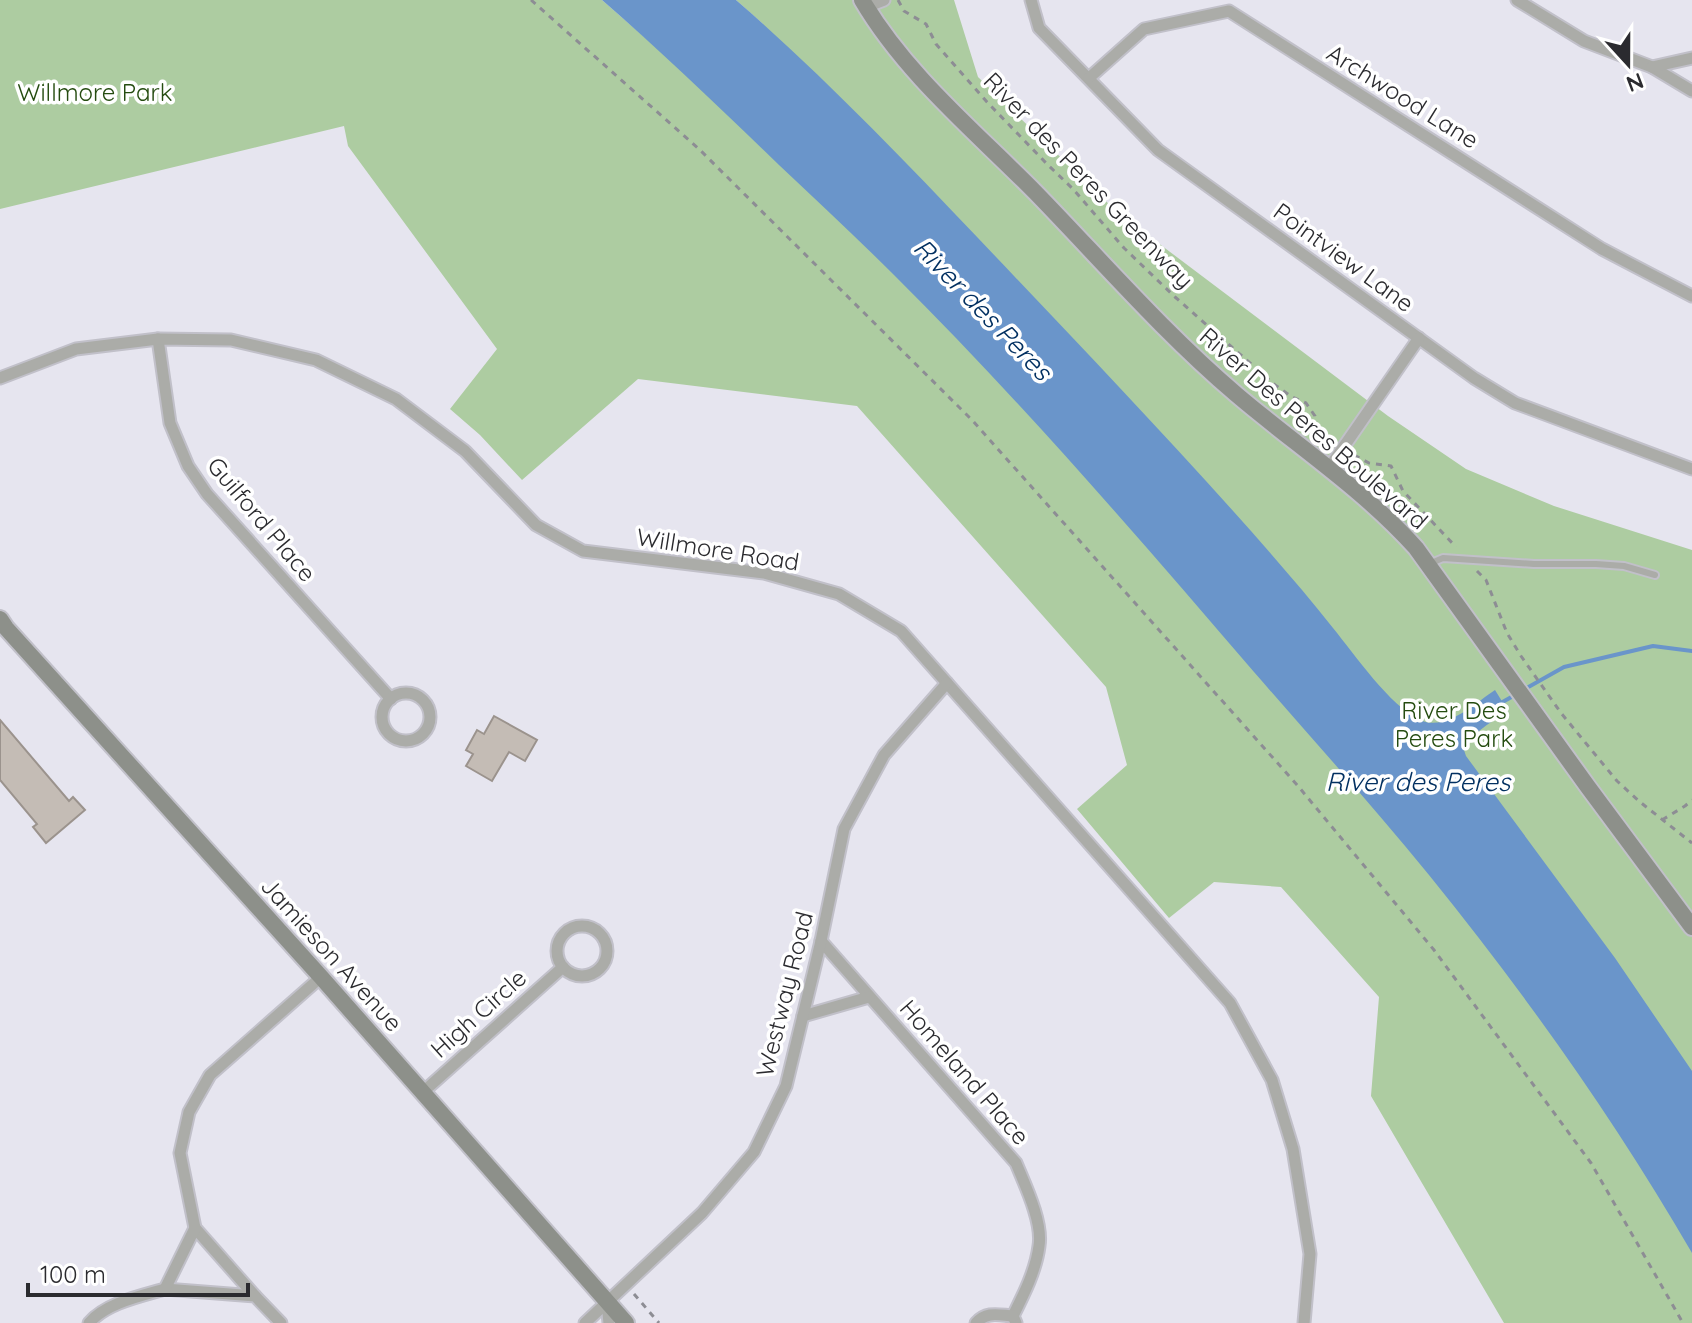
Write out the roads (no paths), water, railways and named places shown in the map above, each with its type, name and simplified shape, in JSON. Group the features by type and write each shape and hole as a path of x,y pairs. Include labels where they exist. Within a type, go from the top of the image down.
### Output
{"main road":[{"name":"River Des Peres Boulevard","path":"864,3 924,81 1183,346 1234,393 1400,529 1429,564 1692,927"},
{"name":"Jamieson Avenue","path":"2,627 321,977 626,1323"}],"street":[{"path":"864,3 884,0"},
{"name":"Pointview Lane","path":"1031,0 1039,28 1158,150 1474,378 1515,403 1692,469"},
{"path":"1517,0 1584,41 1652,67 1692,91"},
{"name":"Archwood Lane","path":"1089,78 1144,29 1229,11 1602,249 1692,296"},
{"path":"1652,67 1692,58"},
{"path":"1329,468 1419,338"},
{"name":"Willmore Road","path":"0,378 76,349 158,339 231,340 316,360 396,399 465,451 536,525 583,551 764,573 839,594 901,631 1230,1003 1272,1080 1293,1149 1310,1254 1303,1322"},
{"name":"Guilford Place","path":"158,339 170,423 188,466 207,494 391,699"},
{"name":"Westway Road","path":"585,1323 702,1213 754,1152 786,1086 844,829 884,755 947,683"},
{"path":"404,693 413,694 424,701 430,715 428,728 423,735 403,741 387,732 382,715 391,699 404,693"},
{"name":"High Circle","path":"586,926 601,935 606,952 599,969 575,975 563,967 557,948 564,933 571,928 586,926"},
{"name":"Homeland Place","path":"821,941 1016,1163 1034,1207 1040,1244 1014,1320 988,1314 976,1323"},
{"name":"High Circle","path":"423,1092 563,967"},
{"path":"281,1323 195,1228 180,1153 189,1112 210,1075 321,977"},
{"name":"Homeland Place","path":"803,1016 869,997"},
{"path":"165,1289 195,1228"},
{"path":"89,1323 129,1299 165,1289 255,1296"},
{"path":"607,1301 609,1323"}],"lane":[{"path":"1429,564 1443,558 1534,564 1596,564 1624,566 1655,575"}],"water":[{"name":"River des Peres","path":"602,0 736,0 890,146 1116,383 1251,531 1397,704 1420,720 1440,722 1460,714 1495,690 1508,711 1472,738 1464,750 1466,756 1615,958 1692,1071 1692,1253 1601,1107 1535,1012 1465,920 1167,571 1033,420 894,275 692,81"}],"waterway":[{"path":"1523,690 1564,667 1653,646 1692,651"},
{"path":"1499,704 1515,695"}],"park label":[{"name":"Willmore Park","path":"95,92"},
{"name":"River Des Peres Park","path":"1454,724"}]}
